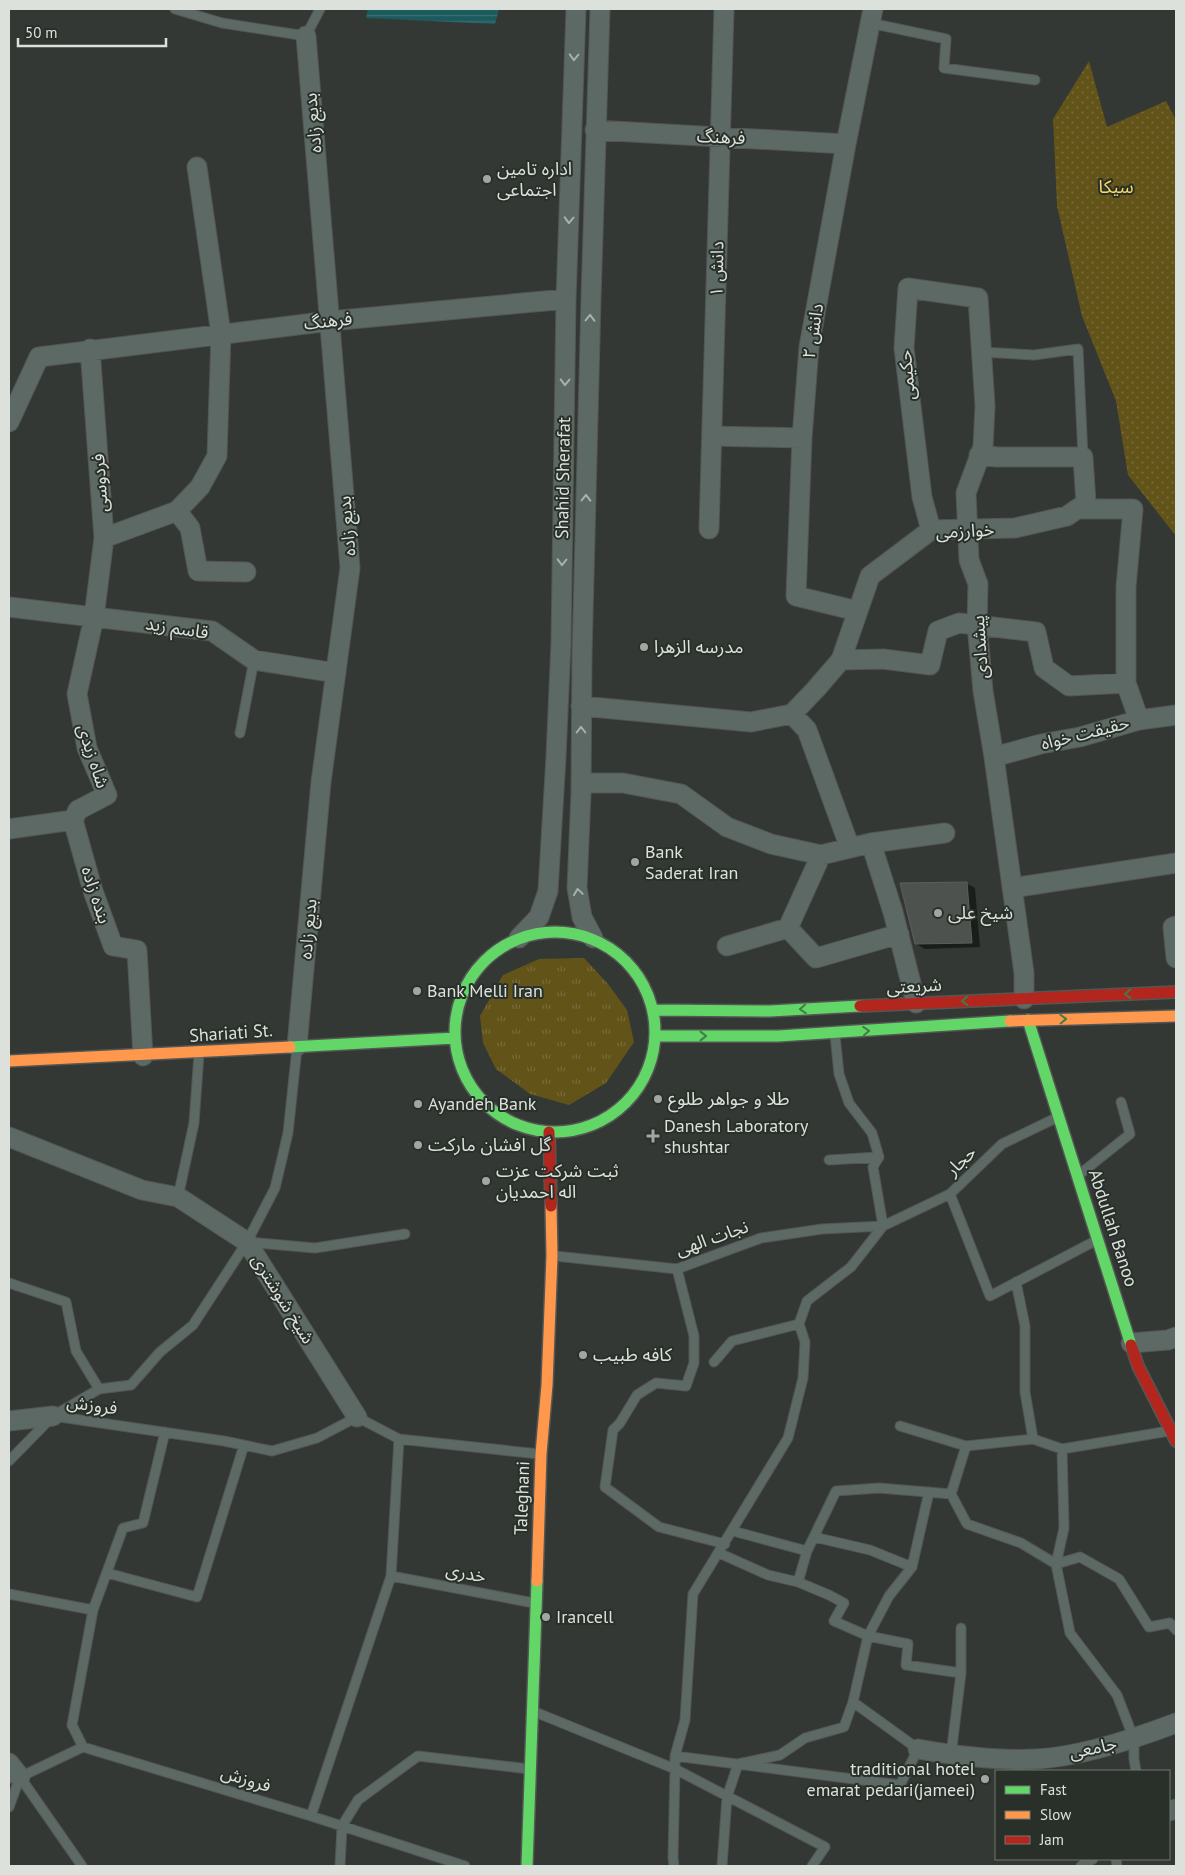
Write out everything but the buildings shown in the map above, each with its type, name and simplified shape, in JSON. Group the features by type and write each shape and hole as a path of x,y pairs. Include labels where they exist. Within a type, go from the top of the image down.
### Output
{"main road":[{"path":"556,931 593,938 624,958 646,987 654,1010 655,1036 653,1057 638,1088 614,1113 583,1128 549,1132 520,1126 495,1112 474,1092 461,1066 455,1038 458,1006 471,977 492,954 519,938 556,931"},
{"name":"شریعتی","path":"654,1010 770,1011 1176,992"},
{"path":"655,1036 778,1036 1028,1020 1176,1016"},
{"name":"Abdullah Banoo","path":"1028,1020 1138,1366 1176,1442"},
{"name":"Shariati St.","path":"9,1061 143,1056 455,1038"},
{"name":"Taleghani","path":"527,1866 541,1454 547,1385 552,1256 549,1132"}],"street":[{"name":"Shahid Sherafat","path":"519,938 539,917 548,891 561,642 566,299 576,9"},
{"name":"Shahid Sherafat","path":"593,938 582,917 576,888 581,783 595,130 600,9"},
{"name":"دانش ۱","path":"709,529 724,9"},
{"name":"دانش ۲","path":"857,611 796,596 802,438 809,347 846,144 872,16"},
{"name":"بدیع زاده","path":"297,1046 321,782 350,568 306,36"},
{"name":"فرهنگ","path":"595,130 846,144"},
{"path":"104,538 177,510 200,487 217,456 221,334 197,167"},
{"name":"حکیمی","path":"931,530 922,497 904,348 908,288 978,298"},
{"name":"پیشدادی","path":"978,298 985,406 983,447 966,493 969,560 978,584 977,624 983,691 1024,973 1024,999"},
{"name":"فرهنگ","path":"9,422 38,356 330,321 566,299"},
{"name":"فردوسی","path":"90,349 104,538 94,617"},
{"path":"712,436 802,438"},
{"path":"980,455 997,458 1082,457 1086,503 1079,509"},
{"path":"1079,509 1133,509 1126,587 1126,683 1139,720"},
{"name":"خوارزمی","path":"840,660 870,576 931,530 968,531 1016,528 1067,516 1079,509"},
{"path":"177,510 190,528 198,570 246,572"},
{"name":"قاسم زید","path":"9,607 212,631 254,660 336,672"},
{"name":"شاه زیدی","path":"73,820 78,810 107,795 87,748 76,694 94,617"},
{"path":"582,706 751,722 792,714 840,660 883,659 930,665 938,631 959,623 1036,632 1044,668 1069,686 1126,683"},
{"path":"792,714 807,730 850,848"},
{"name":"حقیقت خواه","path":"994,757 1040,744 1080,738 1139,720 1176,715"},
{"path":"581,783 623,783 681,794 728,827 771,844 821,855 871,843 945,834"},
{"path":"9,829 73,820"},
{"name":"بنده زاده","path":"73,820 93,891 113,946 137,950 143,1056"},
{"path":"871,843 899,934 916,1003"},
{"path":"727,946 788,928 821,855"},
{"path":"1012,888 1176,862"},
{"path":"1176,926 1173,927 1176,958"},
{"path":"788,928 816,958 899,934"},
{"name":"شیخ شوشتری","path":"9,1137 142,1190 178,1197 247,1242 357,1417"},
{"path":"1131,1343 1176,1338"},
{"path":"9,1421 53,1416"},
{"name":"جامعی","path":"918,1749 966,1757 1037,1759 1075,1753 1134,1739 1176,1723"}],"lane":[{"path":"175,9 222,23 306,36 320,9"},
{"path":"872,16 946,39 944,68 1035,80"},
{"path":"982,352 1034,355 1078,349 1082,457"},
{"path":"240,733 254,660"},
{"path":"674,1866 674,1769 675,1756 685,1720 693,1594 720,1553 788,1438 803,1378 805,1342 799,1324 807,1301 851,1267 883,1226 873,1167 879,1157 872,1133 849,1103 838,1074 834,1033"},
{"path":"9,1462 53,1416 99,1389 131,1385 160,1352 194,1325 247,1242 275,1188 288,1133 297,1046"},
{"path":"178,1197 194,1123 199,1053"},
{"path":"1077,1176 1130,1134 1121,1102"},
{"name":"حجار","path":"883,1226 950,1194 1002,1144 1058,1117"},
{"path":"829,1160 879,1157"},
{"path":"950,1194 990,1296 1098,1240"},
{"name":"نجات الهی","path":"552,1256 678,1269 761,1238 822,1229 883,1226"},
{"path":"247,1242 315,1248 405,1234"},
{"path":"678,1269 694,1336 694,1363 686,1386 656,1383 637,1395 620,1423 613,1430 605,1487 660,1527 725,1544"},
{"path":"1016,1282 1025,1326 1025,1392 1033,1439"},
{"path":"9,1283 66,1302 76,1351 99,1389"},
{"path":"714,1362 732,1341 799,1324"},
{"name":"فروزش","path":"53,1416 164,1432 272,1451 317,1438 357,1417"},
{"path":"357,1417 400,1439 541,1454"},
{"path":"900,1426 966,1446 1033,1439 1062,1449 1171,1430"},
{"path":"12,1773 83,1746 72,1725 93,1610 122,1528 143,1524 164,1432"},
{"path":"311,1816 391,1576 400,1439"},
{"path":"106,1572 197,1596 244,1446"},
{"path":"966,1446 951,1494 967,1524 1021,1542 1056,1564 1080,1557 1119,1579 1149,1627 1170,1623 1176,1630"},
{"path":"1062,1449 1064,1528 1056,1564 1070,1633 1116,1695 1134,1739 1136,1770"},
{"path":"798,1582 808,1551 836,1491 879,1488 951,1494"},
{"path":"738,1764 780,1755 805,1738 844,1727 853,1702 868,1636 889,1596 912,1567 929,1492"},
{"path":"733,1531 808,1551"},
{"path":"814,1537 870,1550 912,1567"},
{"path":"720,1553 768,1575 798,1582 829,1594 844,1603 834,1621 868,1636 908,1644 906,1665 961,1673"},
{"name":"خدری","path":"391,1576 535,1603"},
{"path":"9,1594 93,1610"},
{"path":"951,1755 961,1673 961,1628"},
{"path":"675,1756 900,1784 918,1749 853,1702"},
{"path":"533,1711 674,1769 825,1848 812,1866"},
{"name":"فروزش","path":"83,1746 311,1816 465,1866"},
{"path":"340,1866 342,1826 358,1800 418,1756 530,1769"},
{"path":"722,1866 727,1796 738,1764"},
{"path":"9,1807 12,1773"},
{"path":"12,1773 82,1866"}],"green space":[{"name":"سیکا","path":"1089,61 1107,127 1166,101 1176,120 1176,536 1128,475 1116,401 1082,316 1057,206 1053,119"},
{"path":"584,958 608,984 627,1010 634,1042 606,1083 569,1105 530,1094 496,1069 483,1043 480,1016 503,975 539,959"}],"water":[{"path":"368,9 499,9 495,24 366,18"}],"traffic: fast":[{"path":"555,932 584,936 602,944 626,961 643,985 651,1003 655,1032 651,1061 643,1079 626,1103 602,1120 584,1128 555,1132 526,1128 508,1120 484,1103 467,1079 459,1061 455,1032 459,1003 467,985 484,961 508,944 526,936 555,932"},
{"path":"654,1010 770,1011 860,1006"},
{"path":"1028,1020 1131,1345"},
{"path":"655,1036 778,1036 1010,1021"},
{"path":"290,1047 455,1038"},
{"path":"527,1866 537,1581"}],"traffic: slow":[{"path":"1010,1021 1176,1016"},
{"path":"9,1061 290,1047"},
{"path":"537,1581 541,1454 547,1385 552,1256 551,1206"}],"traffic: jam":[{"path":"860,1006 1176,992"},
{"path":"549,1132 551,1206"},
{"path":"1131,1345 1138,1366 1176,1441"}],"place":[{"name":"اداره تامین اجتماعی","path":"487,179"},
{"name":"مدرسه الزهرا","path":"644,647"},
{"name":"Bank Saderat Iran","path":"635,862"},
{"name":"شیخ علی","path":"938,913"},
{"name":"Bank Melli Iran","path":"417,991"},
{"name":"طلا و جواهر طلوع","path":"658,1099"},
{"name":"Ayandeh Bank","path":"418,1104"},
{"name":"Danesh Laboratory shushtar","path":"653,1136"},
{"name":"گل افشان مارکت","path":"418,1145"},
{"name":"ثبت شرکت عزت اله احمدیان","path":"486,1181"},
{"name":"کافه طبیب","path":"583,1355"},
{"name":"Irancell","path":"546,1617"},
{"name":"traditional hotel emarat pedari(jameei)","path":"985,1779"}]}
